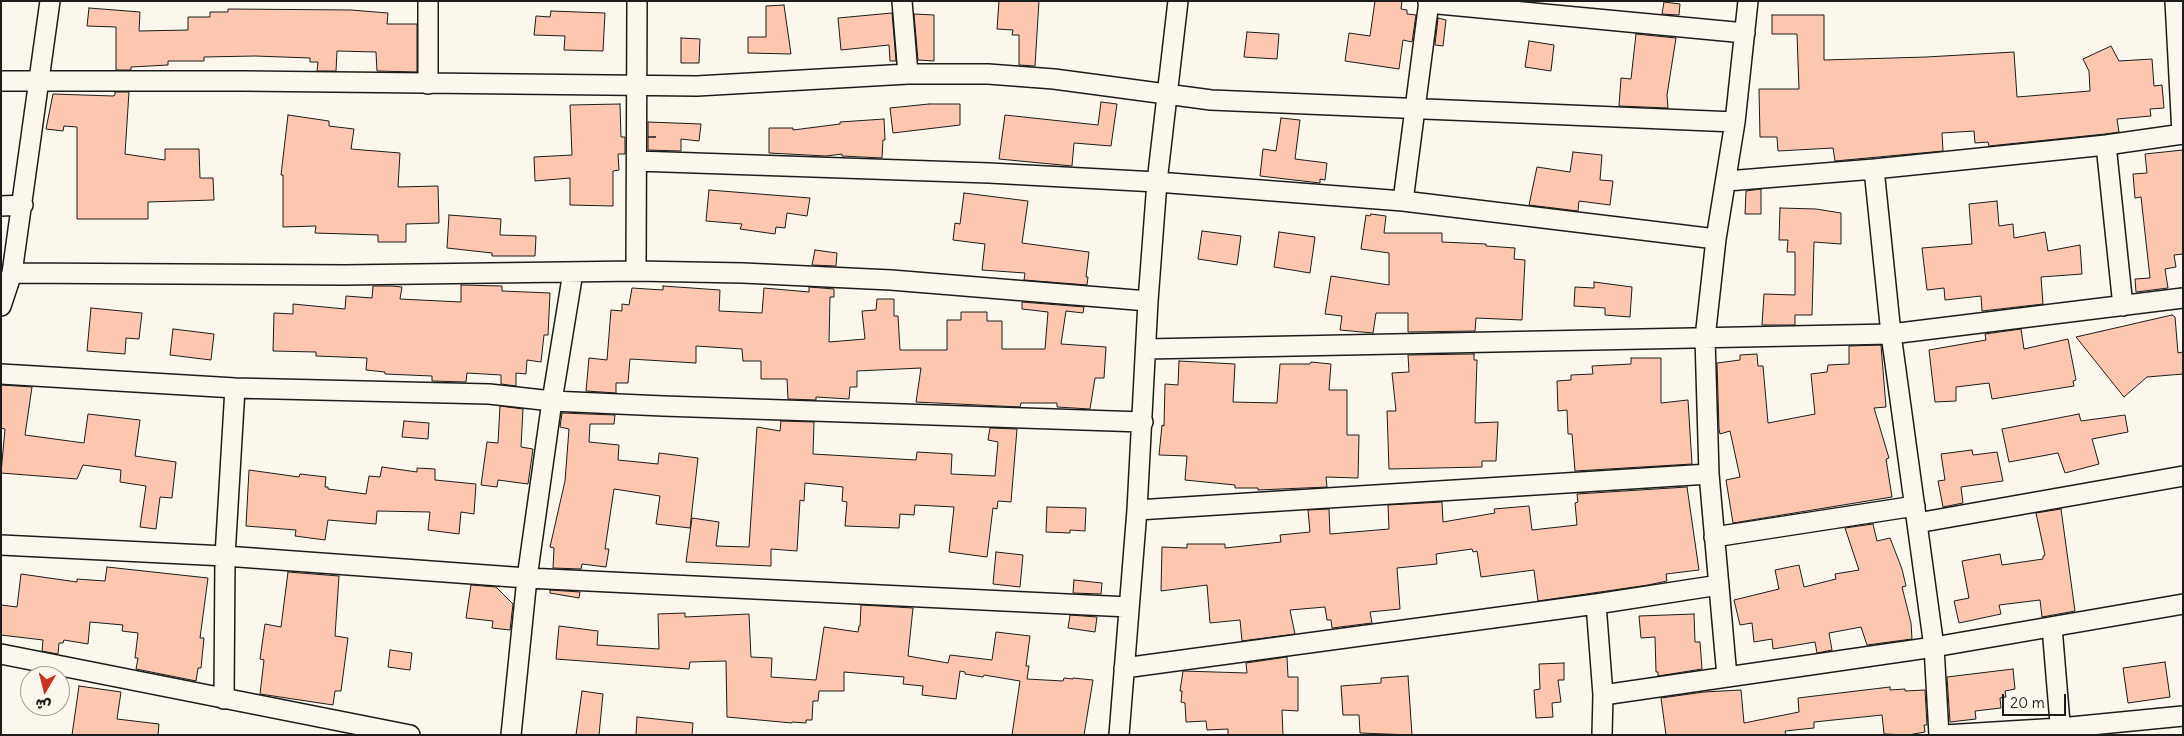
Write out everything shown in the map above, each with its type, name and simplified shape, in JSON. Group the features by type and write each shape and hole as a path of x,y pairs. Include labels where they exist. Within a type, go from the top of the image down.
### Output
{"street":[{"path":"1,306 12,272 23,205 50,1"},
{"path":"428,1 428,84"},
{"path":"636,271 637,1"},
{"path":"902,1 908,74"},
{"path":"1119,735 1143,422 1148,301 1158,182 1178,1"},
{"path":"1728,677 1709,474 1705,338 1716,239 1727,181 1735,122 1748,1"},
{"path":"1727,181 1874,169 2106,145 2182,134 2175,1"},
{"path":"1403,201 1429,2 1745,33"},
{"path":"1,82 637,87 752,85 908,74 1023,75 1168,96 1232,101 1735,122"},
{"path":"2106,145 2123,306"},
{"path":"637,161 1008,174 1158,182 1403,201 1716,239"},
{"path":"1874,169 1891,334 1934,648 1939,735"},
{"path":"1,206 23,205"},
{"path":"12,272 345,275 636,271 743,273 891,280 1148,301"},
{"path":"510,735 527,578 552,401 573,272"},
{"path":"1146,349 1891,334 2183,298"},
{"path":"1,374 235,388 489,394 552,401 1143,422"},
{"path":"224,699 225,556 235,388"},
{"path":"1137,510 1709,474"},
{"path":"1714,536 1916,514 2183,476"},
{"path":"1,545 225,556 527,578 1129,607"},
{"path":"1124,668 1596,604 1718,585"},
{"path":"1596,604 1603,695 1602,735"},
{"path":"1603,695 1934,648 2183,604"},
{"path":"2052,627 2060,731"},
{"path":"1,654 410,735"},
{"path":"1944,735 2060,731 2183,716"}],"building":[{"path":"999,1 1039,1 1035,66 1019,65 1019,35 1012,35 1013,30 997,29"},
{"path":"1375,1 1402,1 1401,9 1407,10 1407,14 1416,15 1412,42 1403,40 1399,69 1345,61 1349,33 1370,36"},
{"path":"1664,2 1680,4 1679,15 1662,14"},
{"path":"784,5 791,54 748,53 748,37 766,37 766,6"},
{"path":"89,8 140,12 139,31 188,30 188,17 210,17 210,12 228,12 228,9 351,10 388,13 387,24 417,24 417,72 377,71 376,52 337,51 336,71 317,71 318,62 310,62 310,58 255,56 204,57 204,61 168,61 168,65 131,67 131,70 116,70 116,27 87,26"},
{"path":"551,11 605,13 603,51 564,50 565,36 534,35 536,16 550,17"},
{"path":"892,13 896,61 890,61 889,45 841,50 838,18"},
{"path":"914,14 934,15 934,61 918,60"},
{"path":"1772,15 1824,15 1824,60 2014,52 2017,97 2090,91 2089,71 2083,59 2111,46 2119,61 2152,59 2154,86 2162,85 2164,108 2150,109 2151,116 2117,119 2119,132 2105,134 1989,146 1988,142 1975,143 1974,131 1942,133 1943,151 1835,161 1833,148 1778,151 1777,137 1760,137 1759,89 1799,89 1797,34 1772,34"},
{"path":"1438,18 1446,20 1443,46 1435,45"},
{"path":"1247,32 1279,34 1277,59 1244,57"},
{"path":"1636,34 1676,38 1667,95 1668,108 1619,106 1621,78 1631,79"},
{"path":"681,38 700,39 699,63 681,63"},
{"path":"1529,41 1554,45 1551,71 1525,67"},
{"path":"115,92 129,92 125,154 165,160 165,149 199,149 200,178 213,178 214,200 148,202 148,219 77,219 77,127 64,126 63,131 46,129 53,94 113,96"},
{"path":"1101,102 1117,104 1111,146 1074,143 1072,166 999,159 1005,115 1098,125"},
{"path":"620,104 621,137 625,137 625,154 618,154 619,170 613,171 613,206 570,205 570,178 535,181 534,157 572,155 570,105"},
{"path":"929,104 960,104 960,125 893,133 890,108"},
{"path":"288,115 329,121 329,126 354,129 351,149 400,153 398,187 438,186 439,223 406,224 406,242 378,242 378,235 315,233 316,226 283,227 283,175 281,175"},
{"path":"1281,118 1300,120 1295,159 1327,163 1325,180 1320,179 1320,183 1260,176 1263,149 1276,151"},
{"path":"884,119 885,140 883,140 882,158 842,156 842,154 826,156 769,153 769,128 793,128 793,130 840,124 840,122"},
{"path":"648,122 701,124 699,141 681,139 681,151 648,150"},
{"path":"2183,150 2183,254 2174,255 2176,267 2165,269 2168,288 2136,292 2135,279 2150,278 2141,197 2135,198 2133,174 2147,173 2145,154"},
{"path":"1573,152 1602,155 1600,180 1613,181 1610,205 1579,201 1578,211 1529,205 1537,167 1570,172"},
{"path":"1761,189 1761,214 1745,214 1746,191"},
{"path":"709,190 810,198 807,216 787,213 785,228 776,227 775,234 740,229 742,224 706,221"},
{"path":"964,193 1028,201 1022,243 1089,252 1087,285 1024,280 1025,273 982,270 985,244 953,240 955,223 960,224"},
{"path":"1997,201 1999,226 2013,224 2014,238 2045,232 2048,251 2080,245 2082,274 2041,277 2043,304 1982,311 1981,296 1945,300 1944,288 1927,290 1922,248 1972,244 1969,204"},
{"path":"1780,208 1816,209 1841,213 1841,244 1814,242 1812,315 1795,315 1795,325 1762,325 1764,294 1795,295 1795,252 1787,252 1788,240 1779,240"},
{"path":"1371,214 1386,216 1384,233 1442,233 1442,242 1486,244 1486,246 1515,248 1514,259 1525,260 1522,320 1476,318 1475,331 1408,332 1408,313 1376,313 1373,333 1340,330 1342,316 1325,314 1331,276 1389,285 1389,253 1361,249 1366,215 1370,216"},
{"path":"449,215 501,219 500,235 536,236 535,256 492,256 492,253 447,248"},
{"path":"1202,231 1241,236 1237,265 1198,259"},
{"path":"1279,232 1315,237 1310,273 1274,267"},
{"path":"815,250 837,253 836,266 812,265"},
{"path":"1594,282 1632,287 1630,317 1605,315 1605,308 1574,306 1575,287 1594,288"},
{"path":"461,285 502,286 502,291 550,293 548,335 544,335 541,362 527,360 526,374 516,373 516,386 501,384 501,375 467,373 466,382 432,381 432,376 385,374 385,372 366,370 367,358 316,356 316,352 273,351 274,313 293,314 293,304 345,309 346,296 372,298 373,286 402,287 400,299 461,302"},
{"path":"663,286 720,290 719,311 762,313 764,288 809,292 809,287 834,289 834,297 830,297 829,342 865,339 862,311 876,310 877,299 894,299 894,316 898,316 900,350 947,350 947,320 961,320 961,312 987,312 987,321 1002,321 1002,349 1045,349 1048,312 1022,309 1022,302 1084,307 1083,313 1066,311 1061,344 1106,347 1104,378 1095,378 1090,409 1057,407 1057,403 1021,403 1020,407 916,402 921,368 857,371 857,387 850,387 849,399 816,397 816,400 788,399 787,379 761,379 761,361 743,361 742,349 696,346 696,363 630,359 628,383 616,383 616,393 586,391 589,358 607,360 611,310 622,311 622,304 629,305 632,288 663,290"},
{"path":"91,308 142,313 139,339 126,338 125,354 87,351"},
{"path":"2172,315 2175,317 2178,353 2183,352 2183,374 2147,377 2124,397 2076,337"},
{"path":"173,329 214,334 211,360 170,355"},
{"path":"2021,329 2024,349 2068,339 2076,380 2073,381 2074,386 1992,399 1989,383 1956,387 1956,401 1935,402 1929,350 1986,340 1985,334"},
{"path":"1881,345 1886,407 1874,408 1889,458 1886,459 1892,497 1733,523 1726,480 1740,477 1730,431 1720,434 1717,363 1740,360 1740,355 1757,354 1758,366 1763,366 1768,423 1815,414 1811,374 1827,372 1828,365 1849,364 1849,346"},
{"path":"1474,354 1474,360 1477,360 1475,423 1498,422 1496,461 1482,461 1482,467 1389,469 1387,411 1396,411 1392,373 1409,372 1408,355"},
{"path":"1631,358 1661,358 1661,403 1688,400 1692,464 1575,471 1572,434 1568,434 1567,410 1558,411 1557,381 1571,380 1571,375 1593,374 1592,366 1631,364"},
{"path":"1179,361 1235,364 1233,402 1277,403 1280,364 1310,364 1311,362 1331,364 1329,390 1347,390 1347,435 1359,435 1358,478 1326,477 1327,487 1258,490 1258,488 1235,488 1235,485 1185,480 1187,456 1159,455 1162,425 1164,426 1165,384 1178,385"},
{"path":"1,385 32,387 25,435 84,443 88,414 140,420 135,456 176,462 172,498 160,497 156,529 140,527 146,486 120,482 121,470 83,465 77,479 1,473 5,429 1,428"},
{"path":"500,406 523,409 521,447 533,449 528,484 498,480 497,487 481,485 487,442 498,443"},
{"path":"562,413 615,415 614,424 590,424 589,442 619,445 618,460 658,464 659,453 698,458 690,528 656,524 660,496 614,489 605,549 609,549 606,567 582,564 581,569 553,568 554,548 550,547 565,481 569,429 560,427"},
{"path":"2079,414 2081,421 2125,415 2128,432 2092,439 2099,464 2065,473 2058,453 2009,462 2002,429"},
{"path":"404,421 429,423 428,439 402,437"},
{"path":"781,421 814,422 813,454 916,460 917,452 952,454 951,474 995,476 998,442 988,440 990,428 1017,429 1011,502 998,501 997,509 993,508 987,557 949,552 954,507 915,505 914,515 900,514 899,528 845,526 847,502 842,501 843,487 805,483 804,501 800,500 797,551 771,549 771,566 686,562 692,518 719,522 716,546 749,547 757,427 780,431"},
{"path":"1972,450 1973,455 1997,452 2003,481 1961,487 1963,503 1943,507 1938,481 1945,480 1941,454"},
{"path":"382,467 417,472 417,468 435,469 435,480 476,484 474,514 461,512 459,534 428,530 430,512 377,511 376,524 328,520 325,540 295,536 296,530 246,526 249,470 299,477 300,474 326,477 325,487 328,487 328,489 366,494 369,476 380,477"},
{"path":"1687,487 1699,570 1666,574 1667,581 1648,585 1538,601 1534,570 1481,577 1477,551 1473,552 1472,549 1436,554 1437,564 1397,568 1400,609 1370,612 1372,623 1332,628 1331,620 1327,620 1325,607 1290,610 1295,634 1242,641 1240,620 1210,623 1207,585 1161,591 1162,547 1187,548 1187,544 1225,544 1225,548 1281,542 1280,535 1310,532 1308,510 1329,509 1330,534 1389,529 1388,505 1442,502 1443,522 1495,513 1494,509 1529,506 1532,530 1577,525 1575,503 1578,502 1577,494"},
{"path":"1047,507 1086,508 1085,531 1070,530 1070,533 1046,532"},
{"path":"2061,509 2075,611 2042,617 2040,600 1999,605 2001,614 1959,623 1954,601 1969,598 1962,561 2000,554 2002,565 2043,559 2045,555 2036,513"},
{"path":"1873,524 1877,541 1890,538 1902,569 1906,586 1902,587 1911,623 1912,639 1867,645 1861,627 1829,633 1832,650 1817,653 1815,642 1773,649 1772,639 1754,642 1752,623 1740,625 1734,600 1779,589 1775,570 1799,565 1804,587 1836,579 1835,574 1859,570 1845,528"},
{"path":"996,552 1023,555 1020,587 993,584"},
{"path":"107,567 208,578 200,638 204,638 201,668 198,668 196,681 136,669 138,658 135,658 138,633 122,631 123,625 90,622 88,644 64,640 63,643 59,643 58,654 42,651 43,640 1,635 1,605 17,607 21,574 77,582 77,579 105,581"},
{"path":"288,572 339,576 335,636 348,638 341,691 335,691 333,705 260,694 264,660 260,659 265,624 281,627"},
{"path":"1074,580 1102,583 1101,594 1073,593"},
{"path":"471,585 496,587 513,604 510,630 492,628 493,621 466,618"},
{"path":"550,590 580,592 579,598 550,593"},
{"path":"861,605 913,608 908,656 948,663 950,655 992,660 996,632 1030,636 1026,666 1029,666 1027,679 1063,681 1064,678 1073,678 1093,680 1084,735 1012,735 1020,681 965,674 965,672 960,671 956,699 922,695 923,686 903,684 904,677 844,672 844,691 819,691 818,701 813,701 812,720 806,720 806,723 792,723 727,717 726,661 690,662 689,669 556,659 559,626 598,631 597,645 659,649 658,614 685,613 685,617 749,614 751,657 772,658 771,677 816,680 824,627 858,632"},
{"path":"1694,614 1695,642 1700,642 1702,669 1658,676 1658,672 1656,672 1655,637 1641,638 1639,616"},
{"path":"1070,615 1097,617 1095,632 1068,628"},
{"path":"390,650 412,653 410,670 388,667"},
{"path":"1287,657 1288,677 1298,677 1298,711 1282,710 1283,735 1228,735 1228,729 1207,730 1206,721 1186,722 1185,703 1181,702 1182,691 1180,691 1183,671 1247,673 1246,663"},
{"path":"2165,662 2170,697 2128,703 2123,668"},
{"path":"1564,663 1564,680 1558,680 1561,702 1552,703 1553,717 1536,718 1534,690 1540,689 1539,664"},
{"path":"2013,669 2015,689 2005,691 2006,697 2000,698 2001,708 1975,711 1976,719 1950,722 1947,677"},
{"path":"1408,676 1412,735 1360,733 1359,715 1343,715 1341,686 1381,683 1381,678"},
{"path":"79,686 121,692 117,719 159,724 158,735 72,735"},
{"path":"1890,687 1890,690 1925,690 1927,725 1924,725 1925,732 1908,735 1884,734 1882,715 1814,722 1814,728 1785,731 1786,735 1666,735 1661,698 1704,692 1741,690 1744,723 1799,712 1798,698"},
{"path":"582,691 603,694 599,735 576,735"},
{"path":"637,717 693,723 692,735 636,735"}]}
